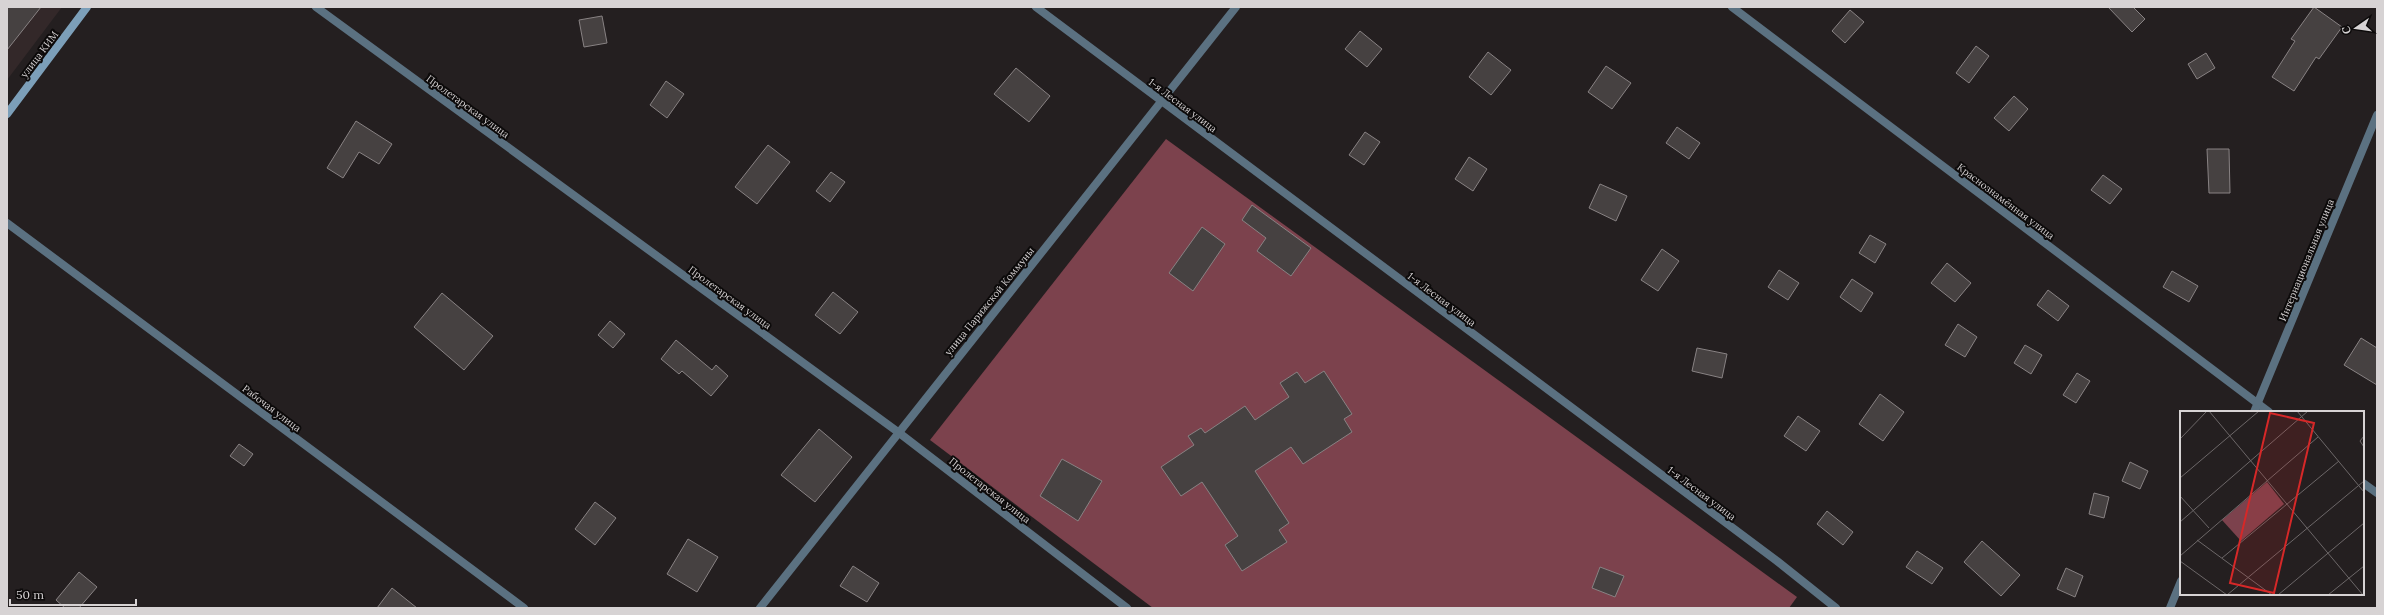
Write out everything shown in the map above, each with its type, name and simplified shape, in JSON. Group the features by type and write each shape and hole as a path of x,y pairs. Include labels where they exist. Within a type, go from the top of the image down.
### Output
{"main road":[{"name":"улица КИМ","path":"7,114 87,7"}],"street":[{"name":"Пролетарская улица","path":"316,7 898,432 1127,608"},
{"name":"1-я Лесная улица","path":"1036,7 1161,102 1777,561 1836,608"},
{"name":"улица Парижской Коммуны","path":"760,608 1236,7"},
{"name":"Краснознамённая улица","path":"1732,7 2268,411"},
{"name":"Интернациональная улица","path":"2254,411 2377,115"},
{"name":"Рабочая улица","path":"7,223 524,608"},
{"path":"2364,484 2377,493"},
{"path":"2170,608 2180,584"}],"shaded area":[{"path":"7,7 62,7 7,80"},
{"path":"1166,139 1797,597 1789,608 1153,608 930,440"}],"building":[{"path":"7,7 41,7 7,50"},
{"path":"2108,7 2133,7 2145,19 2132,32"},
{"path":"2314,7 2342,27 2319,59 2316,57 2294,91 2272,77 2295,41 2291,39"},
{"path":"1850,10 1864,22 1845,43 1832,31"},
{"path":"602,16 607,43 584,47 579,20"},
{"path":"1360,31 1382,49 1367,67 1345,49"},
{"path":"1976,46 1989,56 1969,83 1956,73"},
{"path":"1488,52 1511,70 1491,95 1469,77"},
{"path":"2206,53 2215,68 2197,79 2188,64"},
{"path":"1606,66 1631,83 1612,109 1588,92"},
{"path":"1016,68 1050,96 1029,122 994,94"},
{"path":"666,81 684,94 667,118 650,105"},
{"path":"2014,96 2028,109 2009,131 1994,118"},
{"path":"356,121 392,144 379,164 359,152 343,178 327,168"},
{"path":"1677,127 1700,143 1689,159 1666,143"},
{"path":"1365,132 1380,142 1364,165 1349,155"},
{"path":"768,145 790,162 757,204 735,187"},
{"path":"2207,149 2229,149 2230,193 2209,193"},
{"path":"1469,157 1487,169 1473,191 1455,179"},
{"path":"831,172 845,182 830,202 816,191"},
{"path":"2103,175 2122,189 2110,204 2091,190"},
{"path":"1600,184 1627,196 1616,221 1589,208"},
{"path":"1252,205 1311,248 1291,276 1257,251 1266,238 1242,220"},
{"path":"1202,227 1225,244 1193,291 1169,273"},
{"path":"1870,235 1886,244 1875,263 1859,253"},
{"path":"1662,249 1679,261 1658,291 1641,280"},
{"path":"1947,263 1971,283 1955,302 1931,283"},
{"path":"1779,270 1799,283 1788,300 1768,287"},
{"path":"2172,271 2198,286 2189,302 2163,287"},
{"path":"1852,279 1873,293 1861,312 1840,297"},
{"path":"2048,290 2069,306 2058,321 2037,305"},
{"path":"833,292 858,312 840,334 815,315"},
{"path":"442,293 493,336 464,370 414,327"},
{"path":"610,321 625,334 613,348 598,335"},
{"path":"1958,324 1977,337 1965,357 1945,345"},
{"path":"2361,338 2377,348 2377,385 2344,365"},
{"path":"676,340 712,370 716,365 728,376 711,396 682,371 679,374 661,359"},
{"path":"2025,345 2042,355 2031,374 2014,363"},
{"path":"1697,348 1727,354 1722,378 1692,371"},
{"path":"1324,371 1352,414 1344,419 1352,432 1303,464 1291,447 1255,471 1289,523 1279,530 1287,542 1242,571 1225,545 1238,536 1202,482 1181,496 1161,467 1194,445 1188,436 1201,428 1205,433 1245,406 1255,420 1289,397 1280,383 1297,372 1305,383"},
{"path":"2077,373 2090,381 2076,403 2063,395"},
{"path":"1880,394 1904,412 1883,441 1859,424"},
{"path":"1798,416 1820,431 1806,451 1784,436"},
{"path":"819,429 852,457 815,502 781,475"},
{"path":"239,444 253,454 244,466 230,456"},
{"path":"1062,459 1102,481 1078,521 1040,496"},
{"path":"2130,462 2148,471 2140,489 2122,481"},
{"path":"2094,493 2109,497 2104,518 2089,514"},
{"path":"595,502 616,518 595,545 575,529"},
{"path":"1827,511 1853,532 1843,545 1817,524"},
{"path":"688,539 718,557 697,592 667,574"},
{"path":"1982,541 2020,575 2001,596 1964,562"},
{"path":"1917,551 1943,568 1932,584 1906,567"},
{"path":"853,566 879,583 867,602 840,586"},
{"path":"1600,567 1624,576 1615,597 1592,588"},
{"path":"2066,568 2083,576 2075,597 2057,589"},
{"path":"79,572 97,587 79,608 65,608 56,600"},
{"path":"392,588 417,608 377,608"}]}
